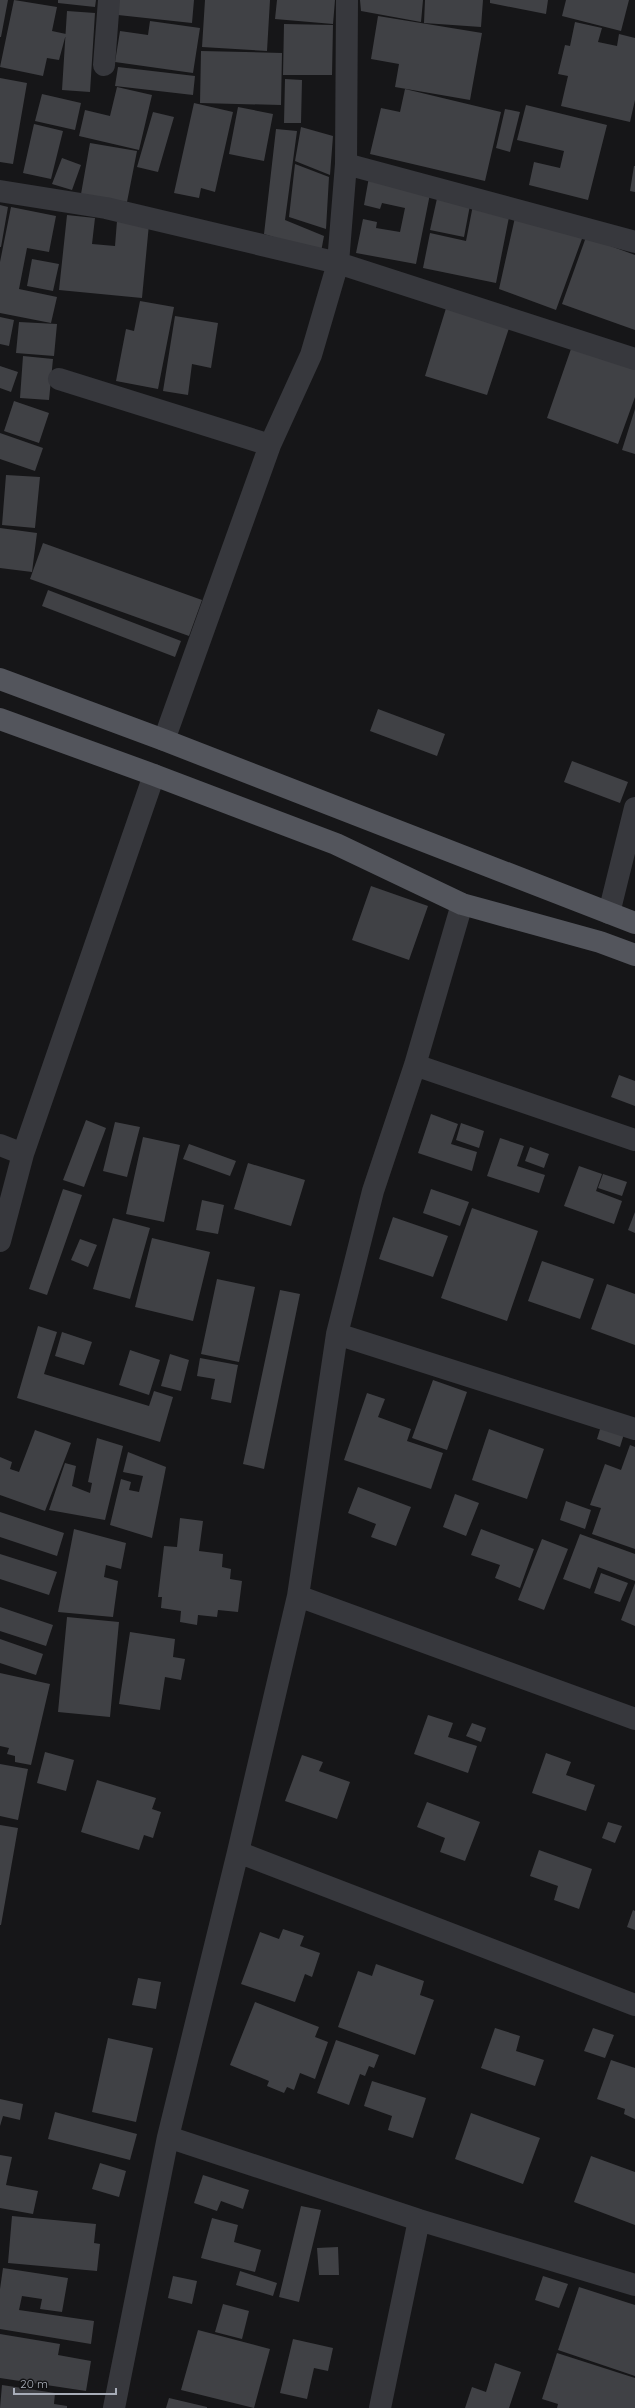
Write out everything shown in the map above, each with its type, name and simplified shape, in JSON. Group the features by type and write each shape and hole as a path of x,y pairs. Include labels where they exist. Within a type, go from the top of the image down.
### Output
{"main road":[{"path":"0,679 164,740 635,923"},
{"path":"0,719 154,775 336,844 462,904 600,942 635,955"}],"street":[{"path":"104,65 109,0"},
{"path":"164,740 270,445 311,355 338,263 346,164 347,0"},
{"path":"346,164 635,242"},
{"path":"0,191 106,208 338,263 635,359"},
{"path":"59,379 270,445"},
{"path":"0,1241 23,1154 154,775"},
{"path":"609,913 635,808"},
{"path":"114,2408 168,2137 238,1852 298,1596 337,1334 373,1191 414,1065 462,904"},
{"path":"414,1065 635,1140"},
{"path":"0,1145 23,1154"},
{"path":"337,1334 635,1429"},
{"path":"298,1596 635,1719"},
{"path":"238,1852 635,2005"},
{"path":"168,2137 419,2220 635,2285"},
{"path":"380,2408 419,2220"}],"building":[{"path":"0,0 8,0 1,37 0,37"},
{"path":"14,0 57,7 52,31 66,34 59,60 47,58 43,76 0,67"},
{"path":"58,0 96,0 95,7 58,3"},
{"path":"119,0 194,0 192,23 118,15"},
{"path":"205,0 270,0 267,51 202,47"},
{"path":"277,0 335,0 333,24 275,19"},
{"path":"360,0 423,0 421,22 361,11"},
{"path":"425,0 483,0 481,27 424,23"},
{"path":"490,0 548,0 546,14 490,3"},
{"path":"566,0 629,0 621,31 562,16"},
{"path":"67,11 95,13 90,92 62,90"},
{"path":"378,16 482,33 470,100 395,87 399,64 371,59"},
{"path":"150,21 200,28 193,73 115,62 120,31 148,35"},
{"path":"575,22 602,28 598,42 617,46 619,34 635,38 635,100 630,122 561,106 568,76 558,74 565,45 570,46"},
{"path":"284,24 333,25 332,75 283,75"},
{"path":"201,51 282,53 281,105 200,103"},
{"path":"118,67 195,76 193,95 115,86"},
{"path":"0,78 27,83 13,164 0,162"},
{"path":"285,79 302,80 301,123 284,123"},
{"path":"117,87 152,95 139,150 79,136 85,110 110,116"},
{"path":"405,89 501,112 485,181 370,154 381,108 400,112"},
{"path":"42,94 81,103 75,130 35,121"},
{"path":"194,103 233,112 215,192 201,188 199,198 174,193"},
{"path":"526,105 607,125 588,200 529,185 534,162 560,168 564,151 517,140"},
{"path":"238,107 273,114 264,161 229,154"},
{"path":"505,109 520,112 510,152 496,148"},
{"path":"153,112 174,117 158,172 137,167"},
{"path":"34,124 63,131 51,179 23,173"},
{"path":"301,127 333,136 330,175 295,161"},
{"path":"276,129 297,131 285,220 324,236 321,252 264,234"},
{"path":"90,143 137,151 127,202 81,194"},
{"path":"62,158 81,165 72,190 52,184"},
{"path":"295,164 329,177 326,229 289,217"},
{"path":"635,166 635,192 630,191"},
{"path":"369,177 431,189 416,264 356,253 363,219 377,222 376,228 400,232 405,208 382,203 380,209 364,205"},
{"path":"438,194 471,200 464,237 430,230"},
{"path":"0,205 8,207 1,247 0,247"},
{"path":"473,205 510,212 496,283 423,268 430,233 466,241"},
{"path":"11,207 56,216 49,252 27,248 19,289 57,297 51,323 0,313 0,262"},
{"path":"516,213 583,236 556,310 499,289"},
{"path":"67,215 95,218 92,244 115,246 117,221 149,224 142,298 59,290"},
{"path":"586,237 635,255 635,330 562,304"},
{"path":"32,259 59,264 53,291 27,286"},
{"path":"140,301 174,307 158,389 116,381 126,329 134,331"},
{"path":"447,305 510,325 487,395 425,376"},
{"path":"175,316 218,323 211,368 192,364 188,395 163,391"},
{"path":"0,317 14,320 9,346 0,344"},
{"path":"19,322 57,324 54,356 16,353"},
{"path":"572,346 635,368 635,397 618,444 547,418"},
{"path":"23,356 53,359 49,400 20,398"},
{"path":"0,366 18,372 11,392 0,388"},
{"path":"14,401 49,413 39,443 4,431"},
{"path":"635,409 635,454 622,450"},
{"path":"0,433 43,448 35,471 0,459"},
{"path":"6,475 40,477 35,528 2,525"},
{"path":"0,528 37,533 32,572 0,568"},
{"path":"43,543 202,600 189,636 30,579"},
{"path":"48,590 181,641 175,657 42,606"},
{"path":"378,709 445,734 437,756 370,731"},
{"path":"572,761 628,782 620,803 564,782"},
{"path":"371,886 428,906 409,960 352,940"},
{"path":"619,1075 635,1081 635,1106 611,1097"},
{"path":"431,1114 458,1124 451,1144 477,1152 472,1171 418,1153"},
{"path":"86,1120 106,1128 84,1187 63,1180"},
{"path":"115,1122 140,1127 127,1177 103,1171"},
{"path":"461,1123 484,1131 479,1148 456,1140"},
{"path":"143,1137 180,1145 164,1222 126,1214"},
{"path":"500,1138 524,1146 517,1166 545,1175 539,1193 487,1176"},
{"path":"189,1144 236,1161 230,1176 183,1159"},
{"path":"530,1147 549,1154 544,1168 525,1161"},
{"path":"248,1163 305,1180 291,1226 234,1209"},
{"path":"579,1166 602,1174 596,1191 622,1201 614,1224 564,1206"},
{"path":"603,1174 627,1182 622,1196 598,1188"},
{"path":"63,1189 82,1195 47,1295 29,1289"},
{"path":"431,1189 469,1202 460,1226 423,1213"},
{"path":"202,1200 224,1205 218,1234 196,1230"},
{"path":"472,1208 538,1231 507,1321 441,1298"},
{"path":"635,1212 635,1233 628,1230"},
{"path":"393,1217 448,1236 433,1277 379,1259"},
{"path":"113,1218 150,1228 130,1299 93,1289"},
{"path":"152,1238 210,1252 193,1321 135,1307"},
{"path":"80,1239 97,1245 88,1267 71,1260"},
{"path":"542,1261 594,1279 580,1319 528,1301"},
{"path":"217,1279 255,1287 239,1362 201,1354"},
{"path":"607,1284 635,1294 635,1345 591,1329"},
{"path":"280,1290 300,1294 264,1469 243,1464"},
{"path":"38,1326 57,1332 44,1374 149,1406 154,1391 173,1397 160,1442 17,1398"},
{"path":"62,1332 92,1342 84,1365 55,1356"},
{"path":"130,1350 160,1360 149,1395 119,1385"},
{"path":"170,1354 189,1360 181,1391 161,1386"},
{"path":"200,1358 238,1365 231,1403 211,1399 215,1379 197,1376"},
{"path":"433,1380 467,1392 447,1450 412,1438"},
{"path":"367,1393 385,1399 378,1417 411,1429 407,1441 443,1453 431,1489 344,1460"},
{"path":"601,1426 624,1434 620,1447 597,1439"},
{"path":"489,1429 544,1449 527,1499 472,1480"},
{"path":"35,1430 71,1443 45,1511 0,1495 0,1457 12,1462 10,1469 19,1472"},
{"path":"97,1438 123,1446 105,1520 49,1510 65,1463 76,1466 72,1486 90,1493 92,1483 88,1482"},
{"path":"630,1445 635,1447 635,1549 592,1534 601,1508 590,1505 605,1464 621,1470"},
{"path":"128,1452 166,1467 152,1538 110,1525 121,1479 131,1482 129,1490 139,1492 143,1476 123,1472"},
{"path":"358,1487 411,1507 396,1546 371,1537 376,1524 348,1513"},
{"path":"455,1494 479,1503 466,1536 443,1527"},
{"path":"566,1501 591,1510 585,1529 560,1520"},
{"path":"0,1512 64,1533 57,1556 0,1537"},
{"path":"180,1518 203,1521 199,1551 223,1554 222,1567 231,1569 230,1579 242,1581 238,1612 218,1610 217,1617 198,1615 197,1625 180,1622 181,1611 161,1608 162,1597 158,1597 164,1546 177,1547"},
{"path":"74,1529 126,1543 121,1569 106,1565 104,1577 118,1581 113,1617 58,1612"},
{"path":"481,1529 534,1549 520,1588 495,1578 500,1565 471,1555"},
{"path":"580,1534 635,1554 635,1581 598,1567 590,1589 563,1579"},
{"path":"542,1539 568,1549 544,1610 518,1600"},
{"path":"0,1554 57,1572 49,1595 0,1579"},
{"path":"601,1573 628,1583 620,1602 594,1593"},
{"path":"635,1583 635,1626 621,1620"},
{"path":"0,1607 53,1625 46,1646 0,1631"},
{"path":"67,1617 119,1622 110,1717 58,1712"},
{"path":"130,1632 175,1639 173,1657 185,1659 181,1680 165,1677 160,1710 119,1704"},
{"path":"0,1639 43,1654 36,1675 0,1663"},
{"path":"0,1673 50,1684 31,1765 15,1762 15,1756 7,1754 9,1748 0,1746"},
{"path":"428,1715 453,1723 448,1737 477,1746 468,1773 414,1754"},
{"path":"472,1723 486,1728 481,1742 466,1736"},
{"path":"45,1752 74,1760 66,1791 37,1783"},
{"path":"546,1753 571,1762 566,1775 595,1785 586,1811 532,1793"},
{"path":"302,1755 323,1762 319,1771 350,1782 337,1819 285,1801"},
{"path":"0,1764 28,1769 18,1820 0,1816"},
{"path":"97,1780 156,1798 152,1809 161,1812 153,1838 144,1835 139,1850 81,1832"},
{"path":"427,1802 480,1822 465,1861 440,1852 445,1838 417,1827"},
{"path":"608,1822 622,1826 615,1843 602,1838"},
{"path":"0,1825 18,1828 1,1925 0,1925"},
{"path":"539,1850 592,1869 579,1909 554,1900 558,1886 530,1876"},
{"path":"633,1910 635,1911 635,1930 627,1927"},
{"path":"283,1929 304,1936 300,1946 320,1953 312,1977 305,1974 295,2002 241,1984 260,1932 279,1939"},
{"path":"376,1964 424,1981 420,1995 434,2000 415,2055 338,2027 358,1971 372,1976"},
{"path":"138,1978 161,1982 156,2009 132,2005"},
{"path":"255,2002 319,2027 315,2037 328,2042 315,2079 300,2073 294,2090 287,2087 284,2093 267,2086 269,2081 230,2065"},
{"path":"495,2028 520,2036 516,2051 544,2060 535,2086 481,2068"},
{"path":"593,2028 614,2035 605,2058 584,2051"},
{"path":"108,2038 153,2048 136,2122 92,2112"},
{"path":"336,2040 379,2055 374,2068 369,2066 365,2076 360,2074 349,2105 317,2093"},
{"path":"611,2060 635,2068 635,2119 624,2114 625,2109 597,2099"},
{"path":"372,2081 426,2098 413,2138 388,2130 392,2116 364,2106"},
{"path":"0,2099 23,2104 20,2120 3,2116 0,2126"},
{"path":"55,2112 137,2134 130,2160 48,2139"},
{"path":"471,2113 540,2138 523,2184 455,2159"},
{"path":"0,2155 12,2157 6,2185 38,2191 33,2214 0,2208"},
{"path":"591,2156 635,2172 635,2225 574,2202"},
{"path":"100,2163 126,2171 119,2197 92,2189"},
{"path":"203,2175 249,2190 243,2209 221,2201 217,2211 194,2203"},
{"path":"301,2206 321,2210 299,2302 279,2297"},
{"path":"12,2216 96,2224 94,2243 100,2244 97,2271 8,2263"},
{"path":"212,2218 238,2225 234,2242 261,2250 255,2272 201,2258"},
{"path":"338,2247 339,2275 319,2275 317,2248"},
{"path":"3,2268 68,2278 62,2312 40,2309 42,2299 22,2296 19,2310 94,2321 91,2344 0,2329 0,2289"},
{"path":"240,2271 277,2283 273,2296 236,2285"},
{"path":"173,2276 197,2281 192,2304 168,2298"},
{"path":"543,2276 568,2284 559,2308 535,2300"},
{"path":"579,2287 635,2305 635,2376 558,2350"},
{"path":"223,2304 249,2311 242,2339 215,2332"},
{"path":"198,2330 270,2349 254,2408 181,2390"},
{"path":"0,2334 60,2344 58,2355 91,2361 86,2391 0,2378"},
{"path":"293,2339 333,2348 328,2371 314,2368 307,2399 280,2393"},
{"path":"557,2353 635,2378 635,2408 557,2408 558,2404 542,2399"},
{"path":"495,2363 521,2372 509,2408 465,2408 472,2387 486,2392"},
{"path":"2,2385 55,2393 54,2404 67,2406 67,2408 0,2408"},
{"path":"169,2398 207,2407 207,2408 166,2408"}]}
